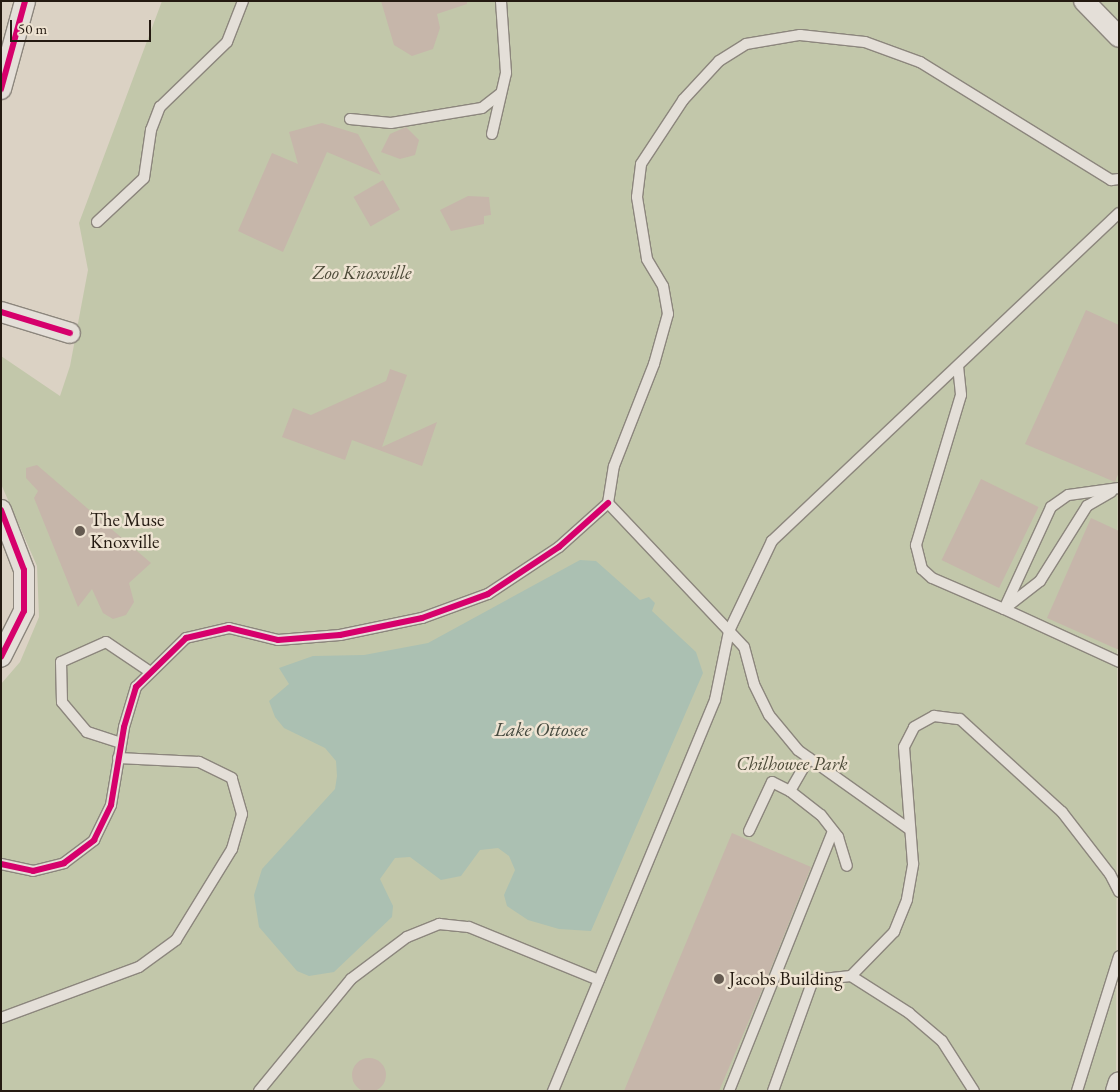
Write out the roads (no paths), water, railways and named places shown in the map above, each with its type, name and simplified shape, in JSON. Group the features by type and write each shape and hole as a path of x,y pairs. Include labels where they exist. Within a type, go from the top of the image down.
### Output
{"street":[{"path":"1,89 25,1"},
{"path":"1084,1 1119,37"},
{"path":"1,312 70,333"},
{"path":"1,510 24,578 24,611 1,657"},
{"path":"1116,1091 1119,1082"}],"lane":[{"path":"97,222 144,178 151,130 160,107 227,42 242,1"},
{"path":"492,134 501,93 506,22 501,1"},
{"path":"1,864 41,869 64,863 94,840 111,805 121,743 136,687 149,671 186,638 229,628 278,640 340,635 422,618 488,594 559,547 608,503 614,466 654,364 668,314 663,286 647,260 637,197 641,164 683,100 719,61 746,44 800,35 865,42 920,62 1111,180 1119,179"},
{"path":"350,118 391,123 482,108 501,93"},
{"path":"553,1091 715,700 729,631 772,541 1119,213"},
{"path":"958,366 961,396 916,545 922,569 932,578 1119,662"},
{"path":"1004,609 1051,506 1068,494 1115,490"},
{"path":"1004,609 1040,581 1087,506 1115,490"},
{"path":"608,503 744,647 754,684 769,716 810,758 909,829"},
{"path":"121,743 88,732 62,702 61,662 106,642 149,671"},
{"path":"851,976 894,932 911,873 904,747 914,727 934,716 960,719 1062,812 1110,874 1119,892"},
{"path":"1,1018 139,967 161,951 176,940 232,849 242,814 232,778 199,762 118,758"},
{"path":"790,791 810,758"},
{"path":"749,830 772,782 790,791 822,815 833,831 847,866"},
{"path":"728,1091 833,831"},
{"path":"259,1091 351,979 407,937 439,924 469,926 599,980"},
{"path":"1077,1091 1119,956"},
{"path":"773,1091 813,980 851,976 909,1013 942,1041 974,1091"}],"water":[{"name":"Lake Ottosee","path":"580,560 596,561 640,600 649,597 655,603 652,611 696,652 703,673 591,931 559,929 528,920 507,906 504,895 515,870 509,856 498,848 480,850 461,876 441,880 410,857 395,858 380,879 393,906 392,917 334,972 309,976 297,971 259,927 254,895 262,869 335,789 337,776 336,761 325,748 284,728 275,717 269,701 289,684 279,668 313,656 364,655 428,643"}],"place":[{"name":"The Muse Knoxville","path":"80,531"},
{"name":"Jacobs Building","path":"719,979"}],"park label":[{"name":"Zoo Knoxville","path":"362,273"},
{"name":"Chilhowee Park","path":"792,764"}]}
